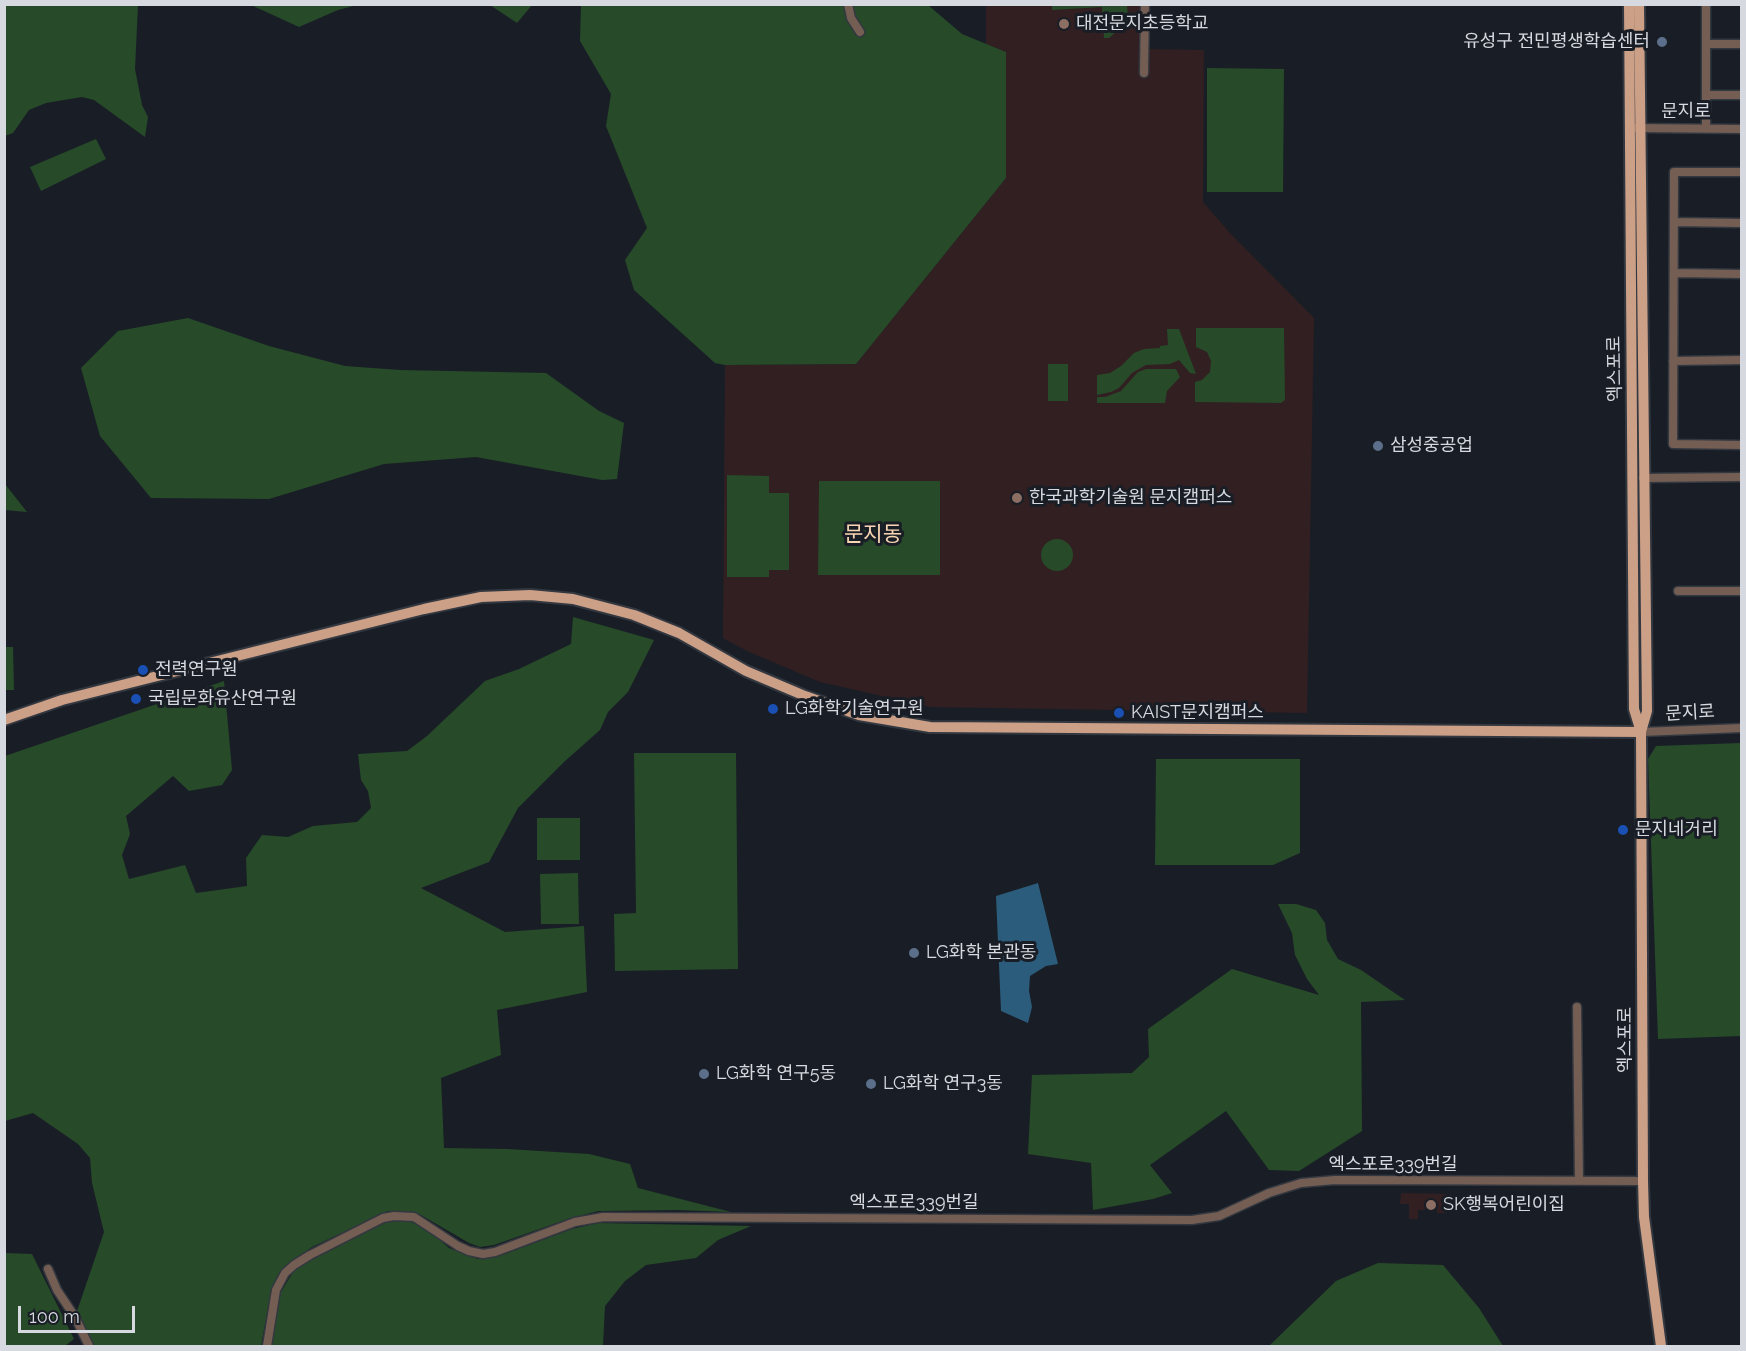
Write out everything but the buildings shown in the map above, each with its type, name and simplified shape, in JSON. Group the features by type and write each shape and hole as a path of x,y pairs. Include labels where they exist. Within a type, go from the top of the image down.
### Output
{"main road":[{"name":"엑스포로","path":"1629,4 1635,128 1647,711 1641,732 1643,1181 1644,1217 1661,1347"},
{"name":"엑스포로","path":"1639,4 1635,128 1634,709 1641,732"},
{"path":"4,720 62,700 424,609 481,597 530,595 573,599 634,615 679,633 746,671 805,696 859,714 930,727 1641,732"}],"street":[{"path":"848,4 851,18 860,32"},
{"path":"1144,73 1145,4"},
{"path":"1706,4 1706,128"},
{"path":"1706,44 1742,44"},
{"path":"1706,95 1742,95"},
{"name":"문지로","path":"1635,128 1742,129"},
{"path":"1742,172 1674,172 1673,361 1673,444 1742,445"},
{"path":"1674,222 1742,223"},
{"path":"1674,273 1742,274"},
{"path":"1673,361 1742,360"},
{"path":"1643,478 1742,477"},
{"path":"1678,591 1742,591"},
{"name":"문지로","path":"1641,732 1742,728"},
{"path":"1577,1007 1579,1181"},
{"name":"엑스포로339번길","path":"267,1347 276,1290 285,1273 310,1255 383,1218 394,1216 414,1217 458,1246 483,1254 495,1252 574,1222 603,1217 1192,1220 1219,1216 1269,1193 1301,1183 1335,1180 1643,1181"},
{"path":"48,1269 57,1290 75,1317 89,1347"}],"shaded area":[{"name":"한국과학기술원 문지캠퍼스","path":"986,5 1141,5 1142,49 1204,50 1203,202 1229,232 1314,318 1307,713 931,707 820,682 747,651 723,638 725,365 856,364 1006,178 1006,52 986,44"},
{"name":"SK행복어린이집","path":"1401,1193 1452,1194 1452,1213 1437,1213 1437,1207 1426,1207 1425,1210 1418,1210 1418,1219 1409,1219 1409,1204 1400,1204"}],"green space":[{"path":"5,4 138,5 135,69 142,105 148,117 145,137 94,100 82,97 46,103 29,110 13,133 5,136"},
{"path":"490,4 532,5 517,23"},
{"path":"251,5 357,5 338,10 299,27"},
{"path":"581,5 928,5 962,34 1006,52 1006,178 856,364 725,365 715,363 634,290 625,260 647,228 606,126 611,94 580,41"},
{"path":"1052,5 1127,5 1128,21 1109,38 1104,38 1102,7 1052,10"},
{"path":"1207,68 1284,69 1283,192 1207,192"},
{"path":"96,139 106,159 41,191 30,167"},
{"path":"188,318 269,346 345,366 400,370 546,373 599,411 624,423 617,479 602,480 476,457 384,464 269,499 151,498 100,436 81,368 118,331"},
{"path":"1196,328 1284,328 1285,400 1281,403 1195,402 1195,382 1202,380 1210,372 1211,361 1207,352 1196,347"},
{"path":"1167,329 1179,329 1196,374 1190,373 1179,360 1170,364 1146,365 1132,373 1119,388 1097,395 1097,375 1110,373 1134,353 1168,345"},
{"path":"1048,364 1068,364 1068,401 1048,401"},
{"path":"1146,369 1176,369 1180,377 1167,391 1165,403 1097,403 1097,397 1105,397 1121,391 1138,372"},
{"path":"727,475 769,476 769,493 789,493 789,570 769,570 769,577 727,577"},
{"path":"819,481 940,481 940,575 818,575"},
{"path":"5,484 27,512 5,510"},
{"path":"1057,539 1068,544 1073,555 1068,566 1057,571 1046,566 1041,555 1046,544"},
{"path":"573,617 654,640 628,692 608,712 600,730 518,808 489,862 421,888 505,932 584,926 587,992 497,1010 501,1055 441,1078 444,1148 589,1154 630,1164 638,1188 731,1212 598,1211 494,1245 480,1247 421,1215 388,1211 312,1247 290,1262 280,1274 271,1292 261,1346 93,1346 77,1311 104,1232 92,1183 90,1158 78,1144 33,1113 5,1121 5,756 224,681 232,770 222,785 189,791 173,776 126,816 130,834 122,855 129,879 185,865 196,893 247,886 246,858 262,835 288,837 313,826 357,822 371,808 368,791 361,780 358,754 407,751 427,736 485,681 519,669 571,644"},
{"path":"5,647 13,647 14,690 5,690"},
{"path":"1741,743 1741,1036 1658,1039 1648,759 1656,746"},
{"path":"634,753 736,753 738,969 615,971 614,914 636,913"},
{"path":"1156,759 1300,759 1300,853 1273,865 1155,865"},
{"path":"537,818 580,818 580,860 537,860"},
{"path":"578,873 579,924 541,924 540,874"},
{"path":"1278,904 1296,904 1316,910 1325,923 1327,940 1338,959 1361,970 1405,1000 1361,1002 1362,1131 1299,1171 1269,1170 1226,1111 1150,1165 1172,1193 1153,1199 1093,1210 1091,1163 1028,1154 1032,1075 1132,1073 1149,1057 1148,1029 1232,969 1319,995 1307,979 1295,955 1292,933"},
{"path":"400,1219 412,1222 432,1233 449,1248 478,1259 505,1254 572,1229 598,1223 751,1226 718,1240 696,1258 646,1265 625,1281 605,1306 603,1346 272,1346 281,1292 293,1272 304,1262 326,1250 387,1221"},
{"path":"5,1253 32,1254 74,1339 65,1346 5,1346"},
{"path":"1378,1263 1443,1265 1479,1308 1503,1346 1269,1346 1336,1281"}],"water":[{"path":"1038,883 1058,964 1046,966 1030,976 1029,991 1032,1007 1028,1023 1001,1011 996,896"}],"place":[{"name":"대전문지초등학교","path":"1064,24"},
{"name":"유성구 전민평생학습센터","path":"1662,42"},
{"name":"삼성중공업","path":"1378,446"},
{"name":"한국과학기술원 문지캠퍼스","path":"1017,498"},
{"name":"전력연구원","path":"143,670"},
{"name":"국립문화유산연구원","path":"136,699"},
{"name":"LG화학기술연구원","path":"773,709"},
{"name":"KAIST문지캠퍼스","path":"1119,713"},
{"name":"문지네거리","path":"1623,830"},
{"name":"LG화학 본관동","path":"914,953"},
{"name":"LG화학 연구5동","path":"704,1074"},
{"name":"LG화학 연구3동","path":"871,1084"},
{"name":"SK행복어린이집","path":"1431,1205"}],"district":[{"name":"문지동","path":"873,535"}]}
